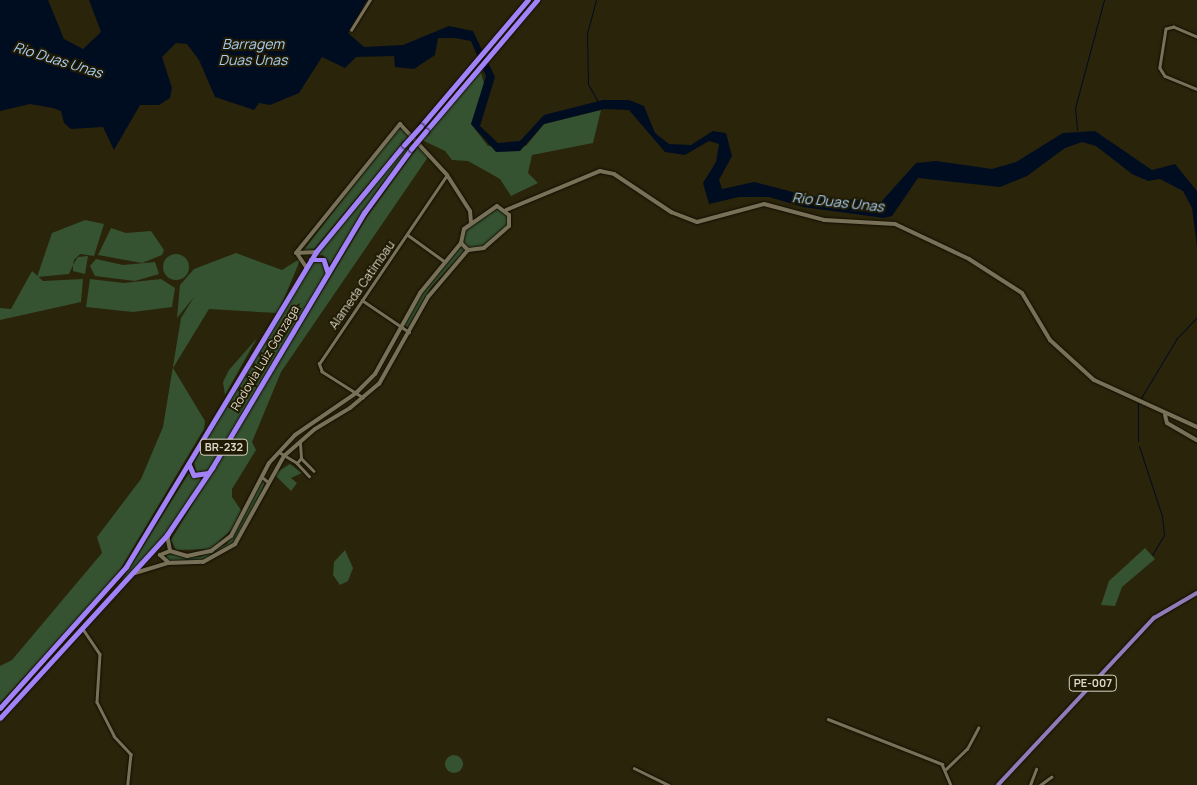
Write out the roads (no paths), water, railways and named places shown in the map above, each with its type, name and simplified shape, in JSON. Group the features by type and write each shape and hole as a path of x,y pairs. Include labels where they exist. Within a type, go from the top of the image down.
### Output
{"highway":[{"name":"Rodovia Luiz Gonzaga","path":"0,718 135,573 167,535 212,468 376,195 469,75 488,47 528,0"},
{"name":"Rodovia Luiz Gonzaga","path":"0,708 118,578 316,252 404,145 469,75 494,52 537,0"},
{"path":"307,266 316,258 324,260 327,276"},
{"path":"193,456 189,467 194,475 204,476 212,468"}],"main road":[{"path":"296,253 388,144 398,126 403,125 424,146 447,176 470,211 470,222"},
{"path":"170,563 160,555 170,551 198,555 225,542 237,528 260,476 278,451 328,410 356,393 383,364 401,327 444,261 461,243 462,231 470,222 494,206 506,210 600,171 614,174 671,212 698,222 764,204 824,220 895,224 998,276 1022,293 1066,357 1094,380 1165,415 1197,427"},
{"path":"135,573 170,563 204,562 235,544 267,481 284,456 300,441 332,418 364,399 386,375 444,274 468,250 481,250 507,229 511,221 506,210"},
{"path":"470,211 481,214"},
{"path":"461,243 468,250"},
{"path":"296,253 316,252"},
{"path":"296,253 307,266"},
{"path":"1165,415 1167,423 1197,440"},
{"path":"167,535 170,551"},
{"name":"PE-007","path":"998,785 1154,618 1197,593"}],"street":[{"path":"351,30 370,0"},
{"path":"1197,37 1174,28 1163,31 1160,68 1165,76 1197,89"},
{"name":"Alameda Catimbau","path":"356,393 318,368 447,176"},
{"path":"408,235 444,261"},
{"path":"362,300 409,332"},
{"path":"356,393 364,399"},
{"path":"328,410 332,418"},
{"path":"300,441 301,458 314,471"},
{"path":"278,451 289,462"},
{"path":"296,463 301,458"},
{"path":"276,468 289,462 296,463 309,476"},
{"path":"306,473 311,468"},
{"path":"260,476 267,481"},
{"path":"83,629 100,654 97,702 114,736 131,754 128,785"},
{"path":"828,719 879,737 946,768 951,785"},
{"path":"946,768 967,749 978,728"},
{"path":"634,768 669,785"},
{"path":"1030,785 1036,769"},
{"path":"1040,785 1051,777"}],"water":[{"name":"Barragem Duas Unas","path":"0,0 48,0 64,39 83,49 101,32 89,0 367,0 348,33 364,47 403,45 449,26 473,31 495,77 480,126 498,143 520,141 544,115 603,100 629,100 644,106 655,133 669,144 691,145 713,131 726,133 732,156 719,180 722,189 754,182 808,196 881,202 916,163 936,161 992,169 1016,162 1063,133 1095,131 1152,170 1175,164 1197,191 1197,247 1192,208 1183,191 1160,179 1148,181 1132,174 1096,146 1082,142 1065,148 1027,176 1000,187 918,178 892,216 884,218 803,207 769,197 739,197 709,204 703,183 716,162 719,144 709,141 685,155 665,152 629,110 604,109 544,124 520,151 496,152 471,124 486,76 471,41 455,38 438,38 435,55 414,69 395,67 394,56 356,57 345,68 322,57 299,93 270,105 259,103 254,110 215,97 199,60 187,44 176,43 162,57 172,88 170,98 159,105 140,105 114,150 103,127 71,129 64,123 61,111 53,108 30,104 0,111"}],"waterway":[{"path":"596,0 587,33 588,84 599,104"},
{"path":"1077,130 1075,108 1104,0"},
{"path":"1141,398 1177,338 1197,317"},
{"path":"1138,403 1138,441"},
{"path":"1139,446 1162,516 1164,535 1152,555"}],"water label":[{"name":"Rio Duas Unas","path":"58,60"},
{"name":"Rio Duas Unas","path":"838,202"}]}
